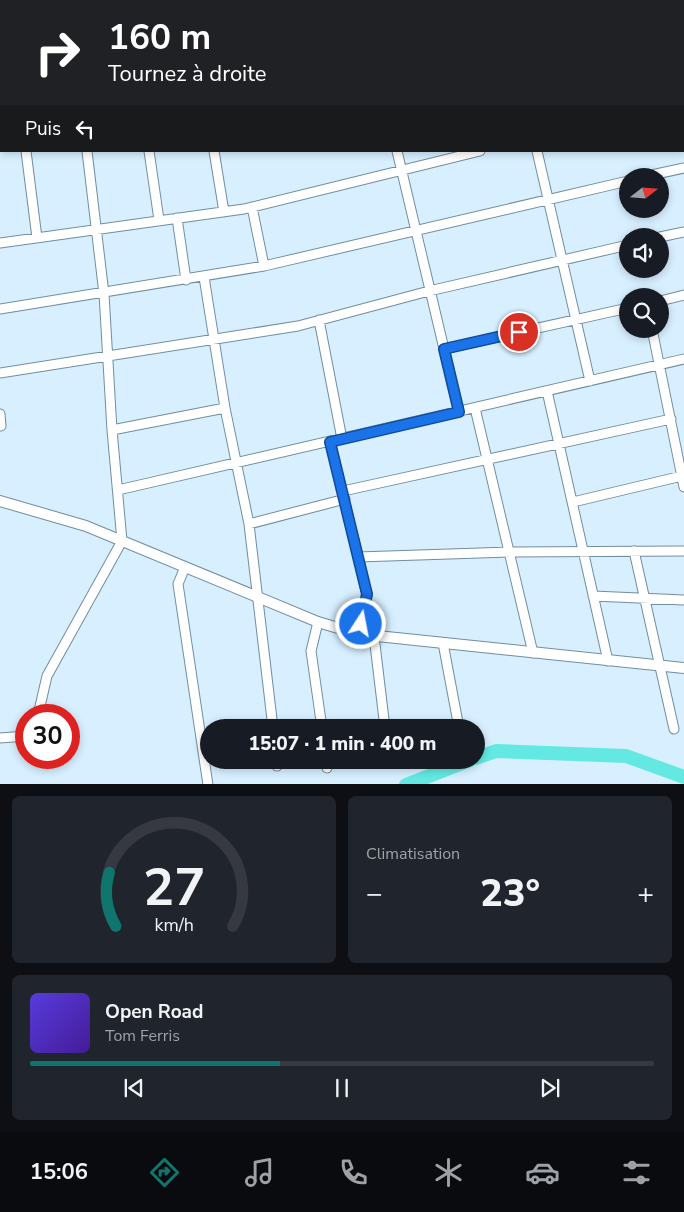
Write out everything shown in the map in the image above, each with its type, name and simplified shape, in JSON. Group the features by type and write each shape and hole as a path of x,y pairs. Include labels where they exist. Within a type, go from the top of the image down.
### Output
{"street":[{"path":"26,152 37,238"},
{"path":"41,704 47,676 122,541 112,430 104,294 87,152"},
{"path":"149,152 159,220"},
{"path":"214,152 224,212"},
{"path":"397,152 459,412"},
{"path":"0,243 252,207 476,152"},
{"path":"537,152 590,381"},
{"path":"669,171 684,168"},
{"path":"0,309 104,294 264,266 619,183"},
{"path":"252,207 264,266"},
{"path":"177,218 186,280"},
{"path":"669,235 684,232"},
{"path":"0,373 214,340 319,320 429,291 619,247"},
{"path":"204,277 225,408 249,524 272,719"},
{"path":"669,299 684,295"},
{"path":"444,349 619,310"},
{"path":"319,320 342,439"},
{"path":"654,338 682,461 684,487"},
{"path":"118,490 684,359"},
{"path":"547,391 608,661"},
{"path":"112,430 225,408"},
{"path":"475,408 510,552 532,654"},
{"path":"0,414 2,426"},
{"path":"249,524 344,495 487,459 671,419"},
{"path":"330,442 367,594 358,634"},
{"path":"573,502 682,476"},
{"path":"0,500 86,526 318,622 358,634 532,654 684,668"},
{"path":"634,551 674,729"},
{"path":"358,557 510,552 684,551"},
{"path":"185,567 178,584 208,784"},
{"path":"594,596 684,600"},
{"path":"318,622 311,651 321,719"},
{"path":"374,636 385,719"},
{"path":"443,644 457,719"},
{"path":"0,738 15,737"}],"waterway":[{"path":"485,755 496,751 626,756 684,777"},
{"path":"409,784 447,769"}],"route":[{"path":"361,624 367,594 330,442 459,412 444,349 519,332"}]}
